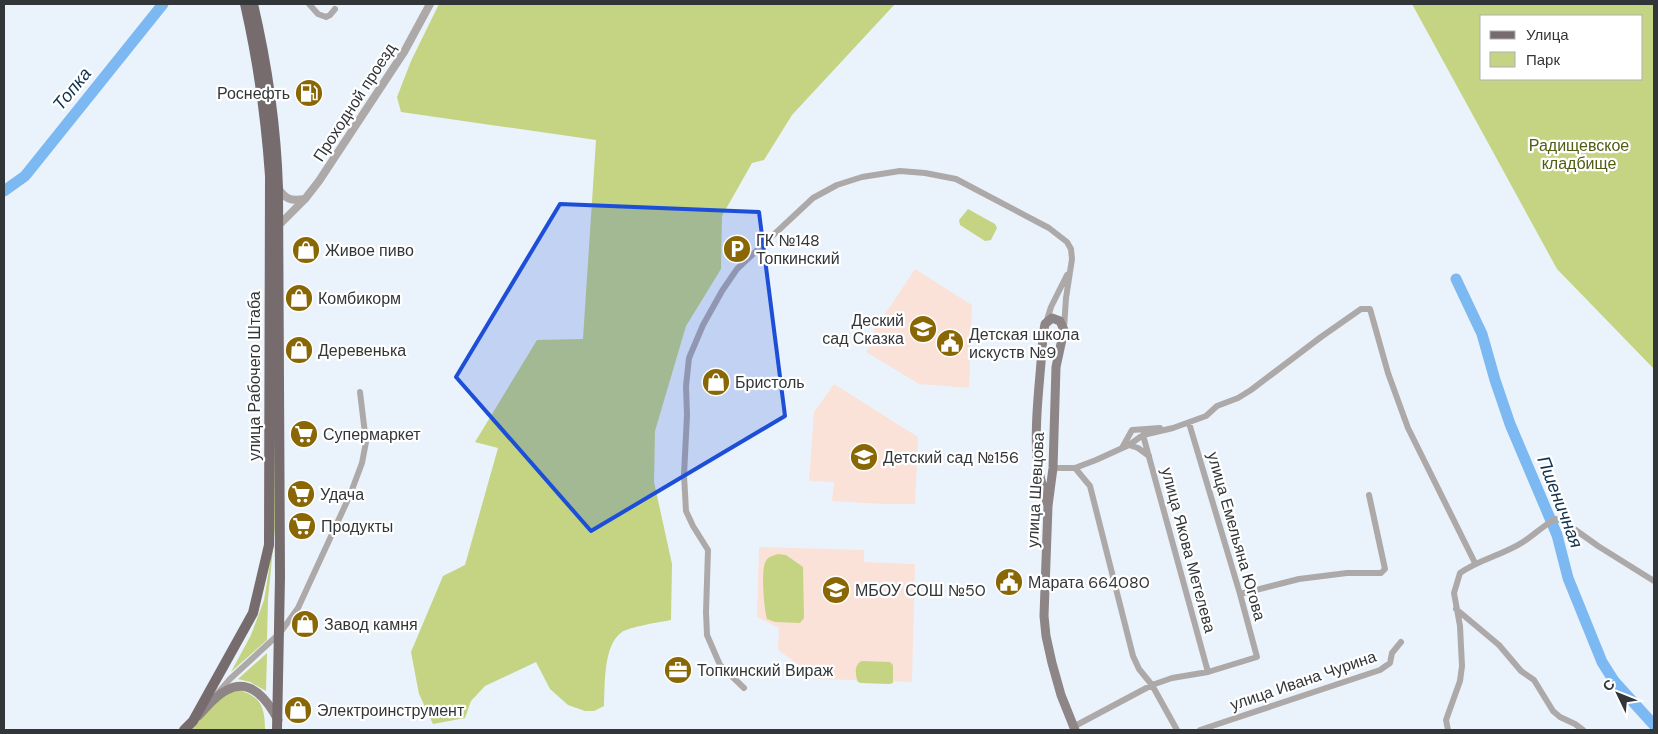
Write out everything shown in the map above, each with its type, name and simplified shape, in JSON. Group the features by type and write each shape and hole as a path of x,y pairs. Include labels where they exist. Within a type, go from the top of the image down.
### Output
{"main road":[{"name":"улица Рабочего Штаба","path":"186,730 193,721 253,613 269,545 269,234 271,191 268,137 259,73 245,4"},
{"name":"улица Рабочего Штаба","path":"253,4 274,124 278,188 280,633 277,725"},
{"path":"1048,506 1037,457 1043,335 1045,324 1052,318 1060,320 1064,330"},
{"name":"улица Шевцова","path":"1064,330 1056,367 1053,468 1048,506 1044,616 1046,636 1061,695 1074,728"},
{"path":"193,721 225,690 243,687 254,690 262,696 268,703 277,725"}],"street":[{"path":"309,4 318,14 326,17 335,9"},
{"name":"Проходной проезд","path":"269,234 305,199 319,181 404,52 430,4"},
{"name":"улица Шевцова","path":"744,688 720,666 707,635 708,550 692,526 686,511 684,475 687,415 686,386 689,358 703,324 738,269 813,198 837,185 862,177 900,171 925,173 956,179 1049,228 1067,242 1071,249 1072,259 1064,330"},
{"path":"278,188 284,197 291,200 305,199"},
{"path":"270,214 279,226"},
{"path":"1045,324 1051,307 1070,269"},
{"path":"1053,468 1075,468 1126,447 1144,435 1173,428 1206,416 1218,406 1238,398 1251,390 1336,326 1361,310 1370,309 1388,373 1408,428 1475,563"},
{"path":"193,721 230,679 280,633 298,608 350,495 362,463 366,442 360,392"},
{"name":"улица Емельяна Югова","path":"1189,423 1257,657 1208,672"},
{"path":"1126,447 1132,430 1173,428"},
{"name":"улица Якова Метелева","path":"1144,435 1208,672"},
{"path":"1126,447 1138,448 1149,456"},
{"path":"1075,468 1090,486 1133,656 1152,685 1177,730"},
{"path":"1240,594 1299,579 1347,573 1381,573 1386,569 1370,495"},
{"path":"1448,730 1446,720 1460,681 1462,666 1460,626 1454,593 1460,573 1475,563 1495,556 1523,542 1555,519 1563,521 1598,546 1654,581"},
{"path":"1456,608 1499,645 1521,671 1534,680 1553,711 1583,730"},
{"name":"улица Ивана Чурина","path":"1200,730 1380,670 1390,663 1392,653 1402,642"},
{"path":"1074,728 1152,685 1172,678 1208,672"}],"highlighted area":[{"path":"560,204 759,212 785,416 591,531 456,377"}],"shaded area":[{"name":"Деский сад Сказка","path":"915,269 972,305 969,388 919,384 866,352 877,336 873,332"},
{"name":"Детский сад №156","path":"834,384 918,437 915,504 832,501 834,482 809,481 814,412"},
{"name":"МБОУ СОШ №50","path":"759,547 864,550 864,562 915,564 912,682 818,679 778,650 779,628 757,617"}],"green space":[{"path":"439,4 895,4 792,115 764,160 752,163 722,216 721,269 686,326 655,431 654,482 672,564 671,620 631,628 622,632 616,638 611,646 606,666 604,706 594,711 585,711 568,705 550,689 536,662 485,686 471,701 465,718 433,724 419,694 411,652 443,576 465,565 498,448 475,442 537,340 583,339 596,140 401,112 397,97 411,61"},
{"name":"Радищевское кладбище","path":"1412,4 1654,4 1654,369 1557,269"},
{"path":"968,209 995,224 997,228 991,240 985,241 960,225 959,220"},
{"path":"273,354 276,518 268,599 267,640 231,672 251,635 264,600 273,545"},
{"path":"778,554 786,555 803,567 804,618 800,623 775,622 767,619 763,591 764,568 767,559"},
{"path":"267,653 266,691 250,682 238,679"},
{"path":"859,662 890,662 893,665 893,683 858,682 856,670"},
{"path":"236,689 251,695 260,703 264,714 265,730 191,730 222,693"}],"waterway":[{"name":"Топка","path":"4,191 25,176 163,4"},
{"name":"Пшеничная","path":"1456,279 1482,334 1510,424 1557,535 1568,578 1602,662 1614,681 1654,725"}],"place":[{"name":"Роснефть","path":"309,93"},
{"name":"ГК №148 Топкинский","path":"737,249"},
{"name":"Живое пиво","path":"306,250"},
{"name":"Комбикорм","path":"299,298"},
{"name":"Деский сад Сказка","path":"923,329"},
{"name":"Детская школа искуств №9","path":"950,343"},
{"name":"Деревенька","path":"299,350"},
{"name":"Бристоль","path":"716,382"},
{"name":"Супермаркет","path":"304,434"},
{"name":"Детский сад №156","path":"864,457"},
{"name":"Удача","path":"301,494"},
{"name":"Продукты","path":"302,526"},
{"name":"Марата 664080","path":"1009,582"},
{"name":"МБОУ СОШ №50","path":"836,590"},
{"name":"Завод камня","path":"305,624"},
{"name":"Топкинский Вираж","path":"678,670"},
{"name":"Электроинструмент","path":"298,710"}]}
